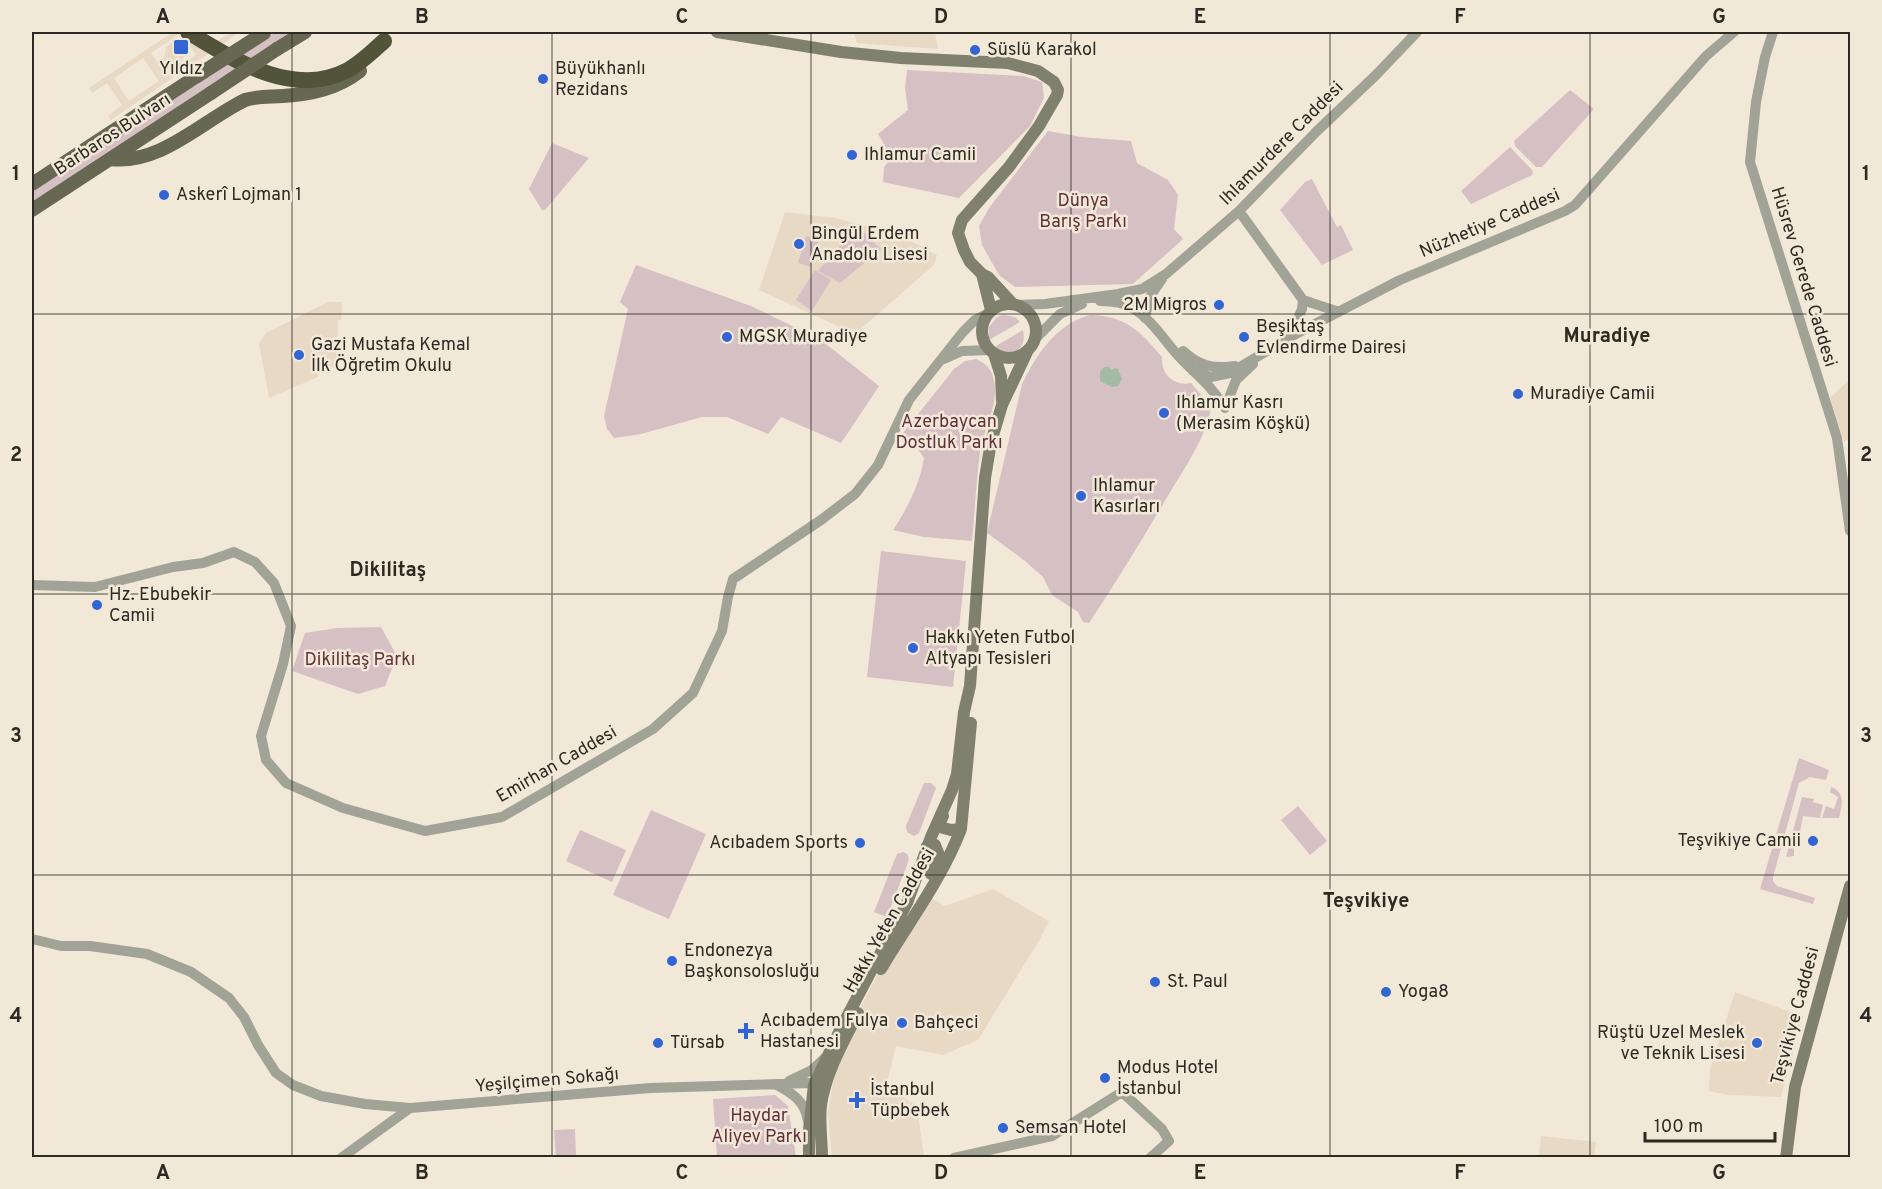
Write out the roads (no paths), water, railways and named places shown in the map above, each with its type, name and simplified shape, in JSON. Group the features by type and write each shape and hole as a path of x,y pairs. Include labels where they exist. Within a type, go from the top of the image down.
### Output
{"highway":[{"path":"188,32 233,59 276,76 299,81 320,80 346,71 388,36"}],"main road":[{"name":"Barbaros Bulvarı","path":"32,184 265,32"},
{"name":"Barbaros Bulvarı","path":"32,210 305,32"},
{"path":"717,32 840,52 901,58 1008,63 1038,71 1054,82 1058,95 1040,126 1009,167 962,220 958,233 970,262 1014,304 1027,310 1032,316 1036,330 1031,345 1013,358 1006,358 992,352 981,333 983,320 989,312 1003,304 1014,304"},
{"path":"110,159 135,159 163,149 230,108 251,98 310,93 336,85 357,73 373,60 388,36"},
{"path":"982,274 989,312"},
{"name":"Hakkı Yeten Caddesi","path":"809,1158 809,1130 814,1085 907,903 927,846 957,774 964,712 968,698 985,478 991,442 1002,405 1031,345"},
{"name":"Hakkı Yeten Caddesi","path":"992,352 1001,375 1002,405"},
{"name":"Hakkı Yeten Caddesi","path":"822,1158 821,1107 827,1079 871,986 922,904 955,846 961,829 971,721 968,698"},
{"path":"952,790 950,802 939,824 945,829 961,829"},
{"path":"922,904 925,888 939,855 935,845 927,846"},
{"name":"Teşvikiye Caddesi","path":"1786,1158 1795,1087 1851,886"},
{"path":"814,1085 827,1079"}],"street":[{"name":"Ihlamurdere Caddesi","path":"1166,274 1239,212 1417,32"},
{"name":"Nüzhetiye Caddesi","path":"1193,371 1211,377 1230,373 1290,337 1400,280 1575,205 1706,56 1734,32"},
{"name":"Hüsrev Gerede Caddesi","path":"1773,32 1765,57 1756,102 1750,162 1837,438 1851,531"},
{"path":"1239,212 1303,300 1339,312"},
{"path":"1014,304 1042,304 1118,294 1142,289 1166,274"},
{"path":"1144,318 1149,298 1166,274"},
{"path":"1290,337 1302,309 1303,300"},
{"path":"1031,345 1060,314 1081,304 1106,301 1121,303 1133,308 1144,318 1215,392 1225,408 1236,380 1262,355"},
{"name":"Emirhan Caddesi","path":"33,584 95,587 173,567 203,563 234,552 255,562 274,583 291,626 283,664 261,736 266,760 286,783 343,808 425,831 502,817 653,729 693,693 722,631 733,579 821,520 855,494 878,465 909,400 944,359 946,352 962,333 975,320 989,312"},
{"name":"Nüzhetiye Caddesi","path":"1164,339 1194,362 1222,368 1241,366"},
{"path":"944,359 962,351 992,352"},
{"name":"Yeşilçimen Sokağı","path":"32,939 60,946 90,946 147,954 191,972 230,999 244,1017 276,1073 293,1085 321,1096 365,1104 410,1108 650,1088 810,1083 814,1085"},
{"name":"Yeşilçimen Sokağı","path":"777,1085 800,1077 829,1055"},
{"path":"777,1085 799,1100 806,1111 809,1130"},
{"path":"954,1158 1052,1136 1122,1092 1162,1129 1169,1141 1150,1158"},
{"path":"341,1158 410,1108"}],"place":[{"name":"Yıldız","path":"181,47"},
{"name":"Süslü Karakol","path":"975,50"},
{"name":"Büyükhanlı Rezidans","path":"543,79"},
{"name":"Ihlamur Camii","path":"852,155"},
{"name":"Askerî Lojman 1","path":"164,195"},
{"name":"Bingül Erdem Anadolu Lisesi","path":"799,244"},
{"name":"2M Migros","path":"1219,305"},
{"name":"MGSK Muradiye","path":"727,337"},
{"name":"Beşiktaş Evlendirme Dairesi","path":"1244,337"},
{"name":"Gazi Mustafa Kemal İlk Öğretim Okulu","path":"299,355"},
{"name":"Muradiye Camii","path":"1518,394"},
{"name":"Ihlamur Kasrı (Merasim Köşkü)","path":"1164,413"},
{"name":"Ihlamur Kasırları","path":"1081,496"},
{"name":"Hz. Ebubekir Camii","path":"97,605"},
{"name":"Hakkı Yeten Futbol Altyapı Tesisleri","path":"913,648"},
{"name":"Teşvikiye Camii","path":"1813,841"},
{"name":"Acıbadem Sports","path":"860,843"},
{"name":"Endonezya Başkonsolosluğu","path":"672,961"},
{"name":"St. Paul","path":"1155,982"},
{"name":"Yoga8","path":"1386,992"},
{"name":"Bahçeci","path":"902,1023"},
{"name":"Acıbadem Fulya Hastanesi","path":"746,1031"},
{"name":"Türsab","path":"658,1043"},
{"name":"Rüştü Uzel Meslek ve Teknik Lisesi","path":"1757,1043"},
{"name":"Modus Hotel İstanbul","path":"1105,1078"},
{"name":"İstanbul Tüpbebek","path":"857,1100"},
{"name":"Semsan Hotel","path":"1003,1128"}],"district":[{"name":"Muradiye","path":"1607,337"},
{"name":"Dikilitaş","path":"388,571"},
{"name":"Teşvikiye","path":"1366,902"}],"park label":[{"name":"Dünya Barış Parkı","path":"1083,211"},
{"name":"Azerbaycan Dostluk Parkı","path":"949,432"},
{"name":"Dikilitaş Parkı","path":"360,660"},
{"name":"Haydar Aliyev Parkı","path":"759,1126"}]}
